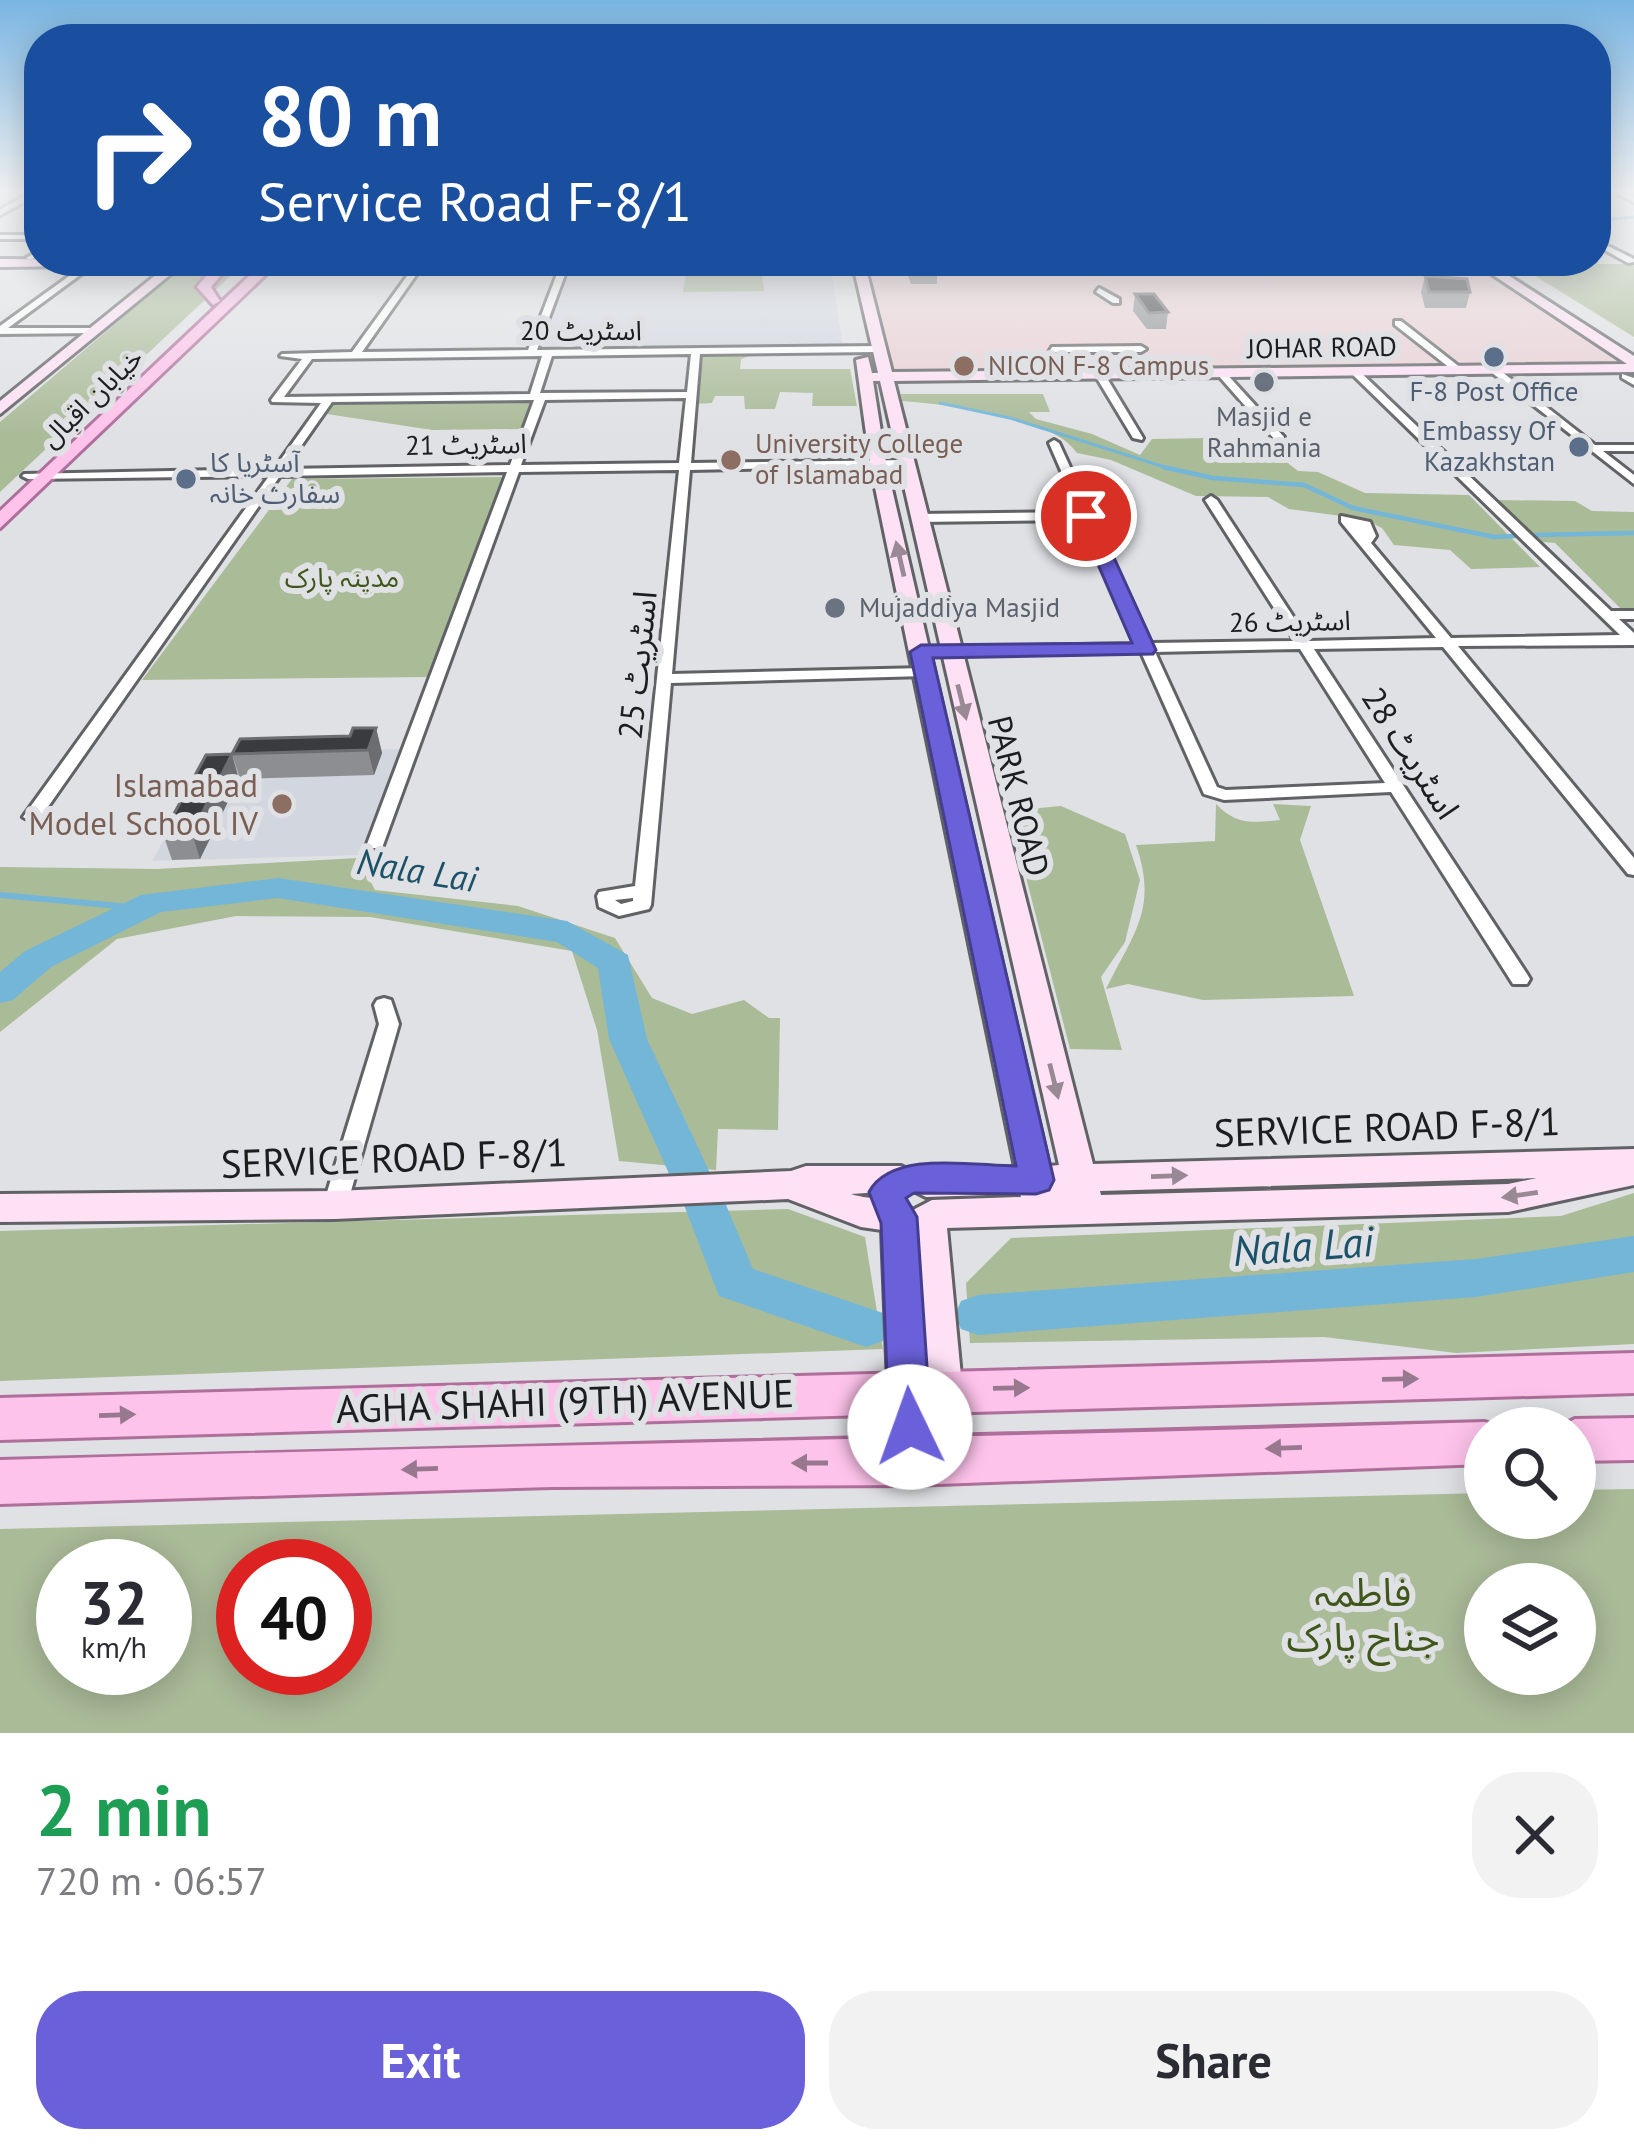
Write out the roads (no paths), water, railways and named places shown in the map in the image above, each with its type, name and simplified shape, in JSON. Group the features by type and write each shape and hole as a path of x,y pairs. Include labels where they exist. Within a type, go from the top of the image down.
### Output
{"main road":[{"path":"213,302 204,287 215,276"},
{"name":"خیابان اقبال","path":"0,502 242,276"},
{"name":"خیابان اقبال","path":"0,522 257,276"},
{"name":"AGHA SHAHI (9TH) AVENUE","path":"0,1419 1634,1373"},
{"path":"1596,1439 1634,1438"},
{"name":"AGHA SHAHI (9TH) AVENUE","path":"0,1482 552,1465 930,1462 1464,1444"}],"street":[{"path":"0,330 74,276"},
{"path":"0,409 162,276"},
{"path":"356,355 411,276"},
{"path":"532,352 560,276"},
{"name":"PARK ROAD","path":"848,276 905,463 1082,1192"},
{"name":"PARK ROAD","path":"860,276 869,349"},
{"path":"1505,276 1624,348 1632,373"},
{"path":"1512,276 1529,289"},
{"path":"1101,286 1114,297"},
{"path":"1398,322 1458,370"},
{"path":"0,330 95,331"},
{"name":"اسٹریٹ 20","path":"285,356 869,349"},
{"path":"1052,350 1141,349"},
{"name":"اسٹریٹ 25","path":"641,891 606,896 606,903 619,910 642,905 696,351"},
{"path":"376,844 516,468 548,352"},
{"path":"309,356 276,400 692,395"},
{"path":"1498,373 1634,481"},
{"name":"JOHAR ROAD","path":"1358,374 1498,373"},
{"name":"JOHAR ROAD","path":"877,381 1632,373"},
{"path":"1358,374 1633,640"},
{"path":"1224,376 1280,439"},
{"path":"1102,378 1138,438"},
{"name":"PARK ROAD","path":"877,381 878,464 1039,1194"},
{"path":"32,817 329,399"},
{"path":"1054,443 1145,650 1216,793 1397,788"},
{"path":"1593,448 1634,448"},
{"name":"اسٹریٹ 21","path":"28,476 905,463"},
{"name":"اسٹریٹ 28","path":"1211,500 1520,979"},
{"path":"918,518 1086,516"},
{"path":"1365,543 1634,870"},
{"path":"1606,615 1634,615"},
{"name":"اسٹریٹ 26","path":"665,680 923,662 949,651 1633,640"},
{"path":"335,1205 389,1024 384,1005"},
{"name":"SERVICE ROAD F-8/1","path":"0,1208 335,1205 790,1185 874,1217 913,1204 1039,1194 1634,1162"},
{"name":"SERVICE ROAD F-8/1","path":"1082,1192 1508,1198 1634,1172"},
{"path":"913,1204 930,1462"}],"waterway":[{"path":"940,403 1010,418 1168,468"},
{"path":"1163,467 1168,468"},
{"path":"1168,468 1213,478 1304,485 1353,508 1494,537 1515,536"},
{"path":"1168,468 1174,470"},
{"path":"1534,535 1634,533"},
{"name":"Nala Lai","path":"0,991 38,959 153,902 278,888 567,932 615,963 628,1039 689,1173"},
{"path":"0,895 141,908"},
{"name":"Nala Lai","path":"706,1205 735,1282 866,1327"},
{"name":"Nala Lai","path":"978,1315 1476,1278 1634,1254"}],"place":[{"name":"F-8 Post Office","path":"1494,357"},
{"name":"NICON F-8 Campus","path":"964,366"},
{"name":"Masjid e Rahmania","path":"1264,382"},
{"name":"Embassy Of Kazakhstan","path":"1579,447"},
{"name":"University College of Islamabad","path":"731,460"},
{"name":"آسٹریا کا سفارت خانہ","path":"186,479"},
{"name":"Mujaddiya Masjid","path":"835,608"},
{"name":"Islamabad Model School IV","path":"282,804"}],"park label":[{"name":"مدینہ پارک","path":"342,578"},
{"name":"فاطمہ جناح پارک","path":"1363,1614"}]}
